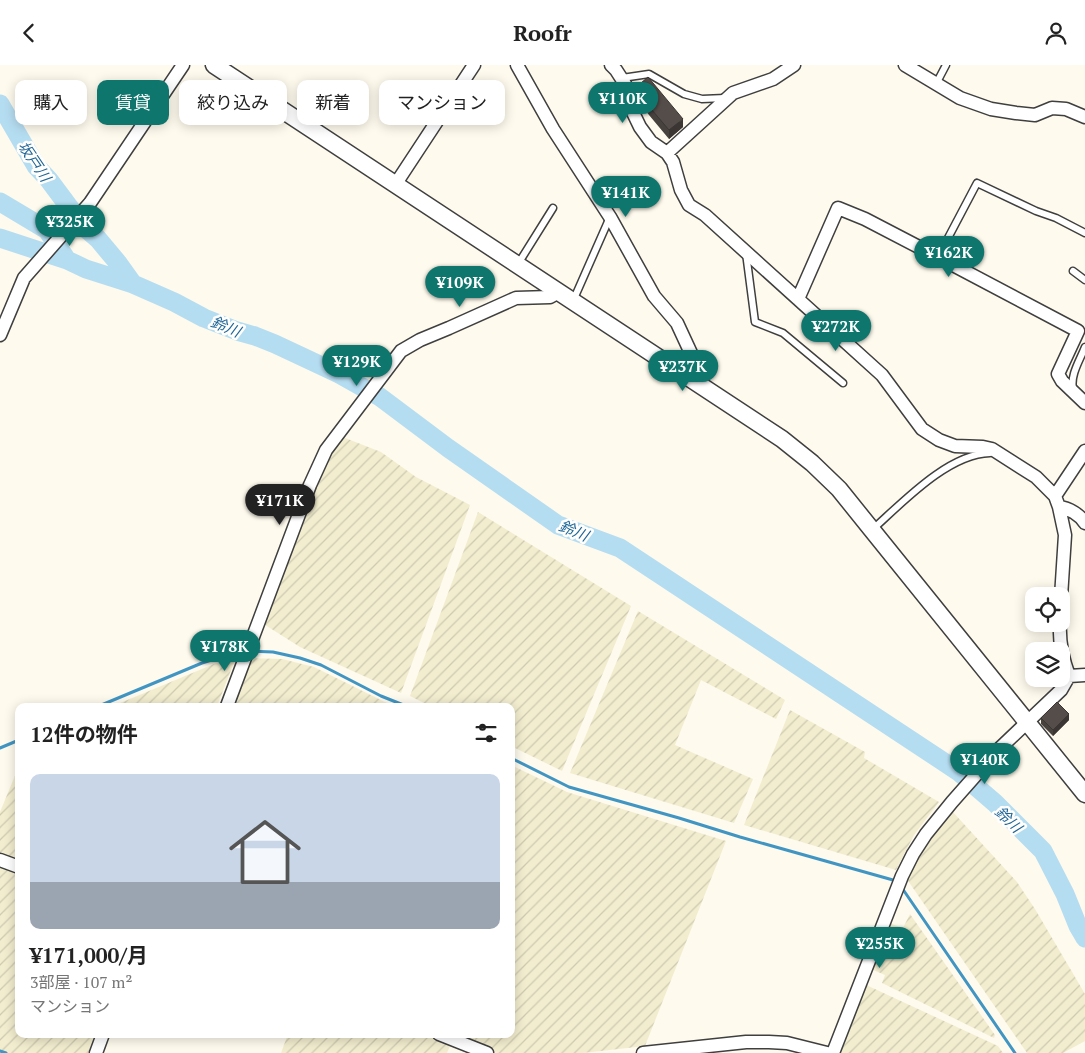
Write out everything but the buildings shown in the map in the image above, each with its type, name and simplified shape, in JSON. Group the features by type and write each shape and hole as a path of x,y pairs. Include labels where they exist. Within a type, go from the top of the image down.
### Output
{"street":[{"path":"0,335 24,278 91,200 184,65"},
{"path":"214,65 782,439 812,463 839,489 1085,795"},
{"path":"394,185 474,65"},
{"path":"517,65 553,129 610,217 654,296 676,323 696,364 700,385"},
{"path":"611,65 625,84 627,100 640,127 651,142 667,153 673,162 681,190 689,205 704,215 882,375 922,429 939,440 955,446 983,447 999,452 1036,477 1057,501 1085,523"},
{"path":"667,153 733,93 773,79 794,65"},
{"path":"905,65 960,98 991,109 1035,115 1052,108 1066,109 1085,117"},
{"path":"798,299 838,208 865,219 1081,328 1058,374 1062,381 1085,403"},
{"path":"227,703 310,485 326,450 401,351 420,340 449,329 516,298 550,297 559,292"},
{"path":"1062,587 1065,535 1057,501 1085,451"},
{"path":"833,1053 902,876 913,854 926,834 952,802 998,750 1079,674 1065,666 1059,632"},
{"path":"0,860 15,866"},
{"path":"96,1053 102,1038"},
{"path":"449,1038 487,1053"},
{"path":"643,1053 746,1042 787,1043 827,1053"}],"lane":[{"path":"936,84 946,65"},
{"path":"622,78 649,74 684,94 702,99 728,98"},
{"path":"938,257 977,183 1085,233"},
{"path":"517,265 554,208"},
{"path":"573,302 610,217"},
{"path":"746,252 755,321 782,333 843,383"},
{"path":"1073,271 1085,280"},
{"path":"1074,393 1072,383 1085,347"},
{"path":"872,530 916,489 955,463 976,455 999,452"}],"shaded area":[{"path":"340,436 381,452 416,477 470,505 401,693 300,647 262,623 318,472"},
{"path":"478,512 631,606 562,771 515,748 515,703 424,703 410,696"},
{"path":"638,611 785,700 776,719 701,680 675,745 753,779 734,823 570,773"},
{"path":"247,658 282,659 314,667 387,703 230,703"},
{"path":"235,660 218,703 120,703 214,664"},
{"path":"790,710 865,752 864,758 939,802 914,835 896,870 744,825"},
{"path":"515,767 567,792 726,841 645,1046 583,1053 497,1053 460,1038 515,1038"},
{"path":"15,776 15,862 0,856 0,812"},
{"path":"952,811 1017,882 1085,994 1085,1041 1063,1053 1027,1053 904,875 920,848"},
{"path":"0,864 15,870 15,1038 94,1038 88,1053 0,1053"},
{"path":"910,914 995,1035 994,1038 882,983 885,975 871,969 889,923 903,928"},
{"path":"864,984 998,1046 1003,1053 838,1053"},
{"path":"287,1038 438,1038 451,1043 447,1053 281,1053"}],"waterway":[{"name":"坂戸川","path":"0,104 36,166 49,180 84,227 98,239 118,263 133,284"},
{"name":"鈴川","path":"0,202 47,230 65,257"},
{"name":"鈴川","path":"0,238 133,284 204,318 275,344 339,374 380,397 448,448 558,525 620,548 959,772 995,803 1043,851 1085,938"},
{"path":"251,651 273,652 321,665 398,703"},
{"path":"106,703 202,663 237,652 243,652"},
{"path":"0,748 15,742"},
{"path":"515,760 569,787 895,882"},
{"path":"902,888 1015,1053"},
{"path":"0,1051 6,1053"}]}
